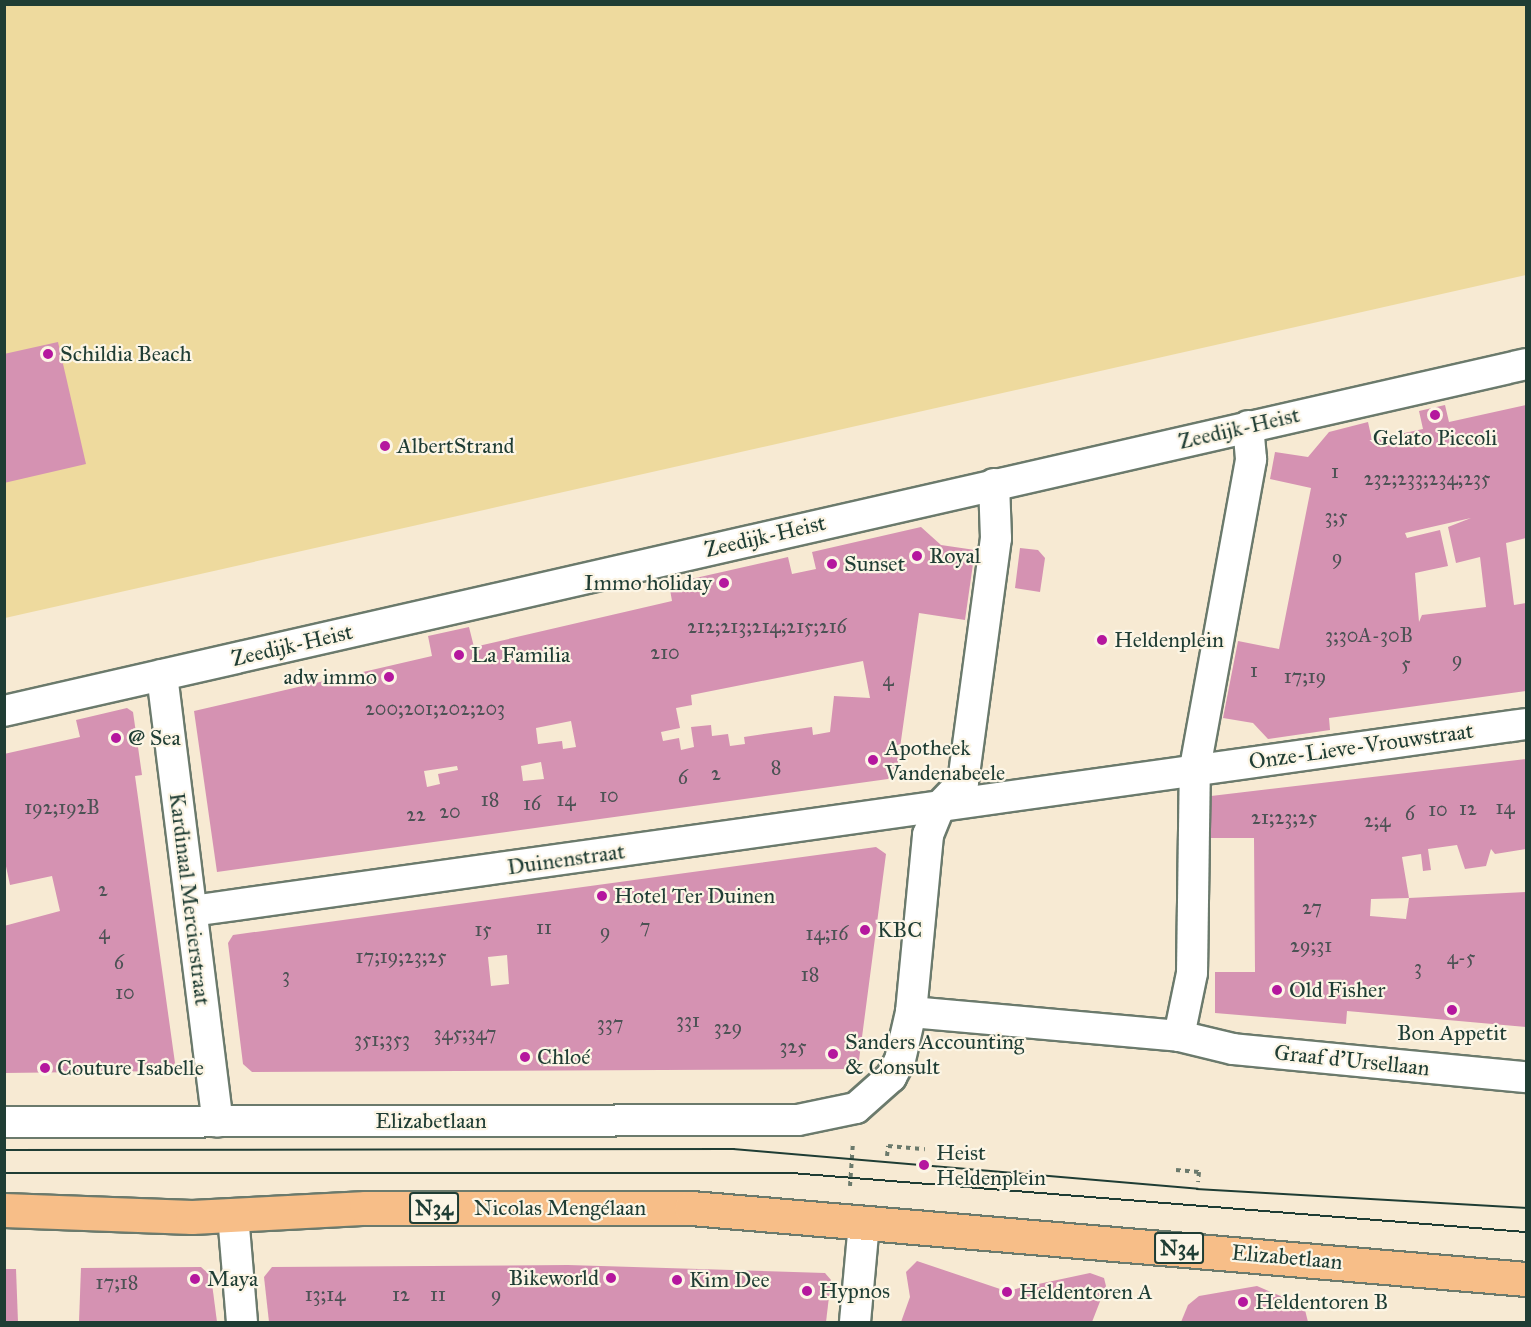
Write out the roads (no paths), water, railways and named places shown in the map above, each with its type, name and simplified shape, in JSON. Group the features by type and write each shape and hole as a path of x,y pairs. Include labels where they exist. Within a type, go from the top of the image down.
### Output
{"main road":[{"name":"Nicolas Mengélaan","path":"4,1210 233,1215 622,1206 856,1222"},
{"name":"Elizabetlaan","path":"856,1222 1494,1273 1527,1279"},
{"name":"Elizabetlaan","path":"1494,1273 1527,1265"}],"street":[{"name":"Zeedijk-Heist","path":"4,711 1527,364"},
{"path":"994,484 996,538 963,782 940,806 928,835 911,1012 1179,1036 1192,973 1196,768 1251,459 1248,426"},
{"name":"Kardinaal Mercierstraat","path":"162,675 218,1122"},
{"name":"Onze-Lieve-Vrouwstraat","path":"1196,768 1527,724"},
{"path":"940,806 1196,768"},
{"name":"Duinenstraat","path":"192,912 940,806"},
{"name":"Elizabetlaan","path":"4,1122 798,1120 856,1108 896,1068 911,1012"},
{"name":"Graaf d'Ursellaan","path":"1179,1036 1233,1049 1527,1077"},
{"path":"233,1215 242,1323"},
{"path":"855,1323 856,1222"}],"tram line":[{"path":"4,1150 734,1149 1197,1189 1526,1208"},
{"path":"4,1173 792,1173 1526,1232"}],"place":[{"name":"Schildia Beach","path":"48,354"},
{"name":"Gelato Piccoli","path":"1435,415"},
{"name":"AlbertStrand","path":"385,446"},
{"name":"Royal","path":"917,556"},
{"name":"Sunset","path":"832,564"},
{"name":"Immo holiday","path":"724,583"},
{"name":"Heldenplein","path":"1102,640"},
{"name":"La Familia","path":"459,655"},
{"name":"adw immo","path":"389,677"},
{"name":"@ Sea","path":"116,738"},
{"name":"Apotheek Vandenabeele","path":"873,760"},
{"name":"Hotel Ter Duinen","path":"602,896"},
{"name":"KBC","path":"865,930"},
{"name":"Old Fisher","path":"1277,990"},
{"name":"Bon Appetit","path":"1452,1010"},
{"name":"Sanders Accounting & Consult","path":"833,1054"},
{"name":"Chloé","path":"525,1057"},
{"name":"Couture Isabelle","path":"45,1068"},
{"name":"Heist Heldenplein","path":"924,1165"},
{"name":"Bikeworld","path":"611,1278"},
{"name":"Maya","path":"195,1279"},
{"name":"Kim Dee","path":"677,1280"},
{"name":"Hypnos","path":"807,1291"},
{"name":"Heldentoren A","path":"1007,1292"},
{"name":"Heldentoren B","path":"1243,1302"}]}
